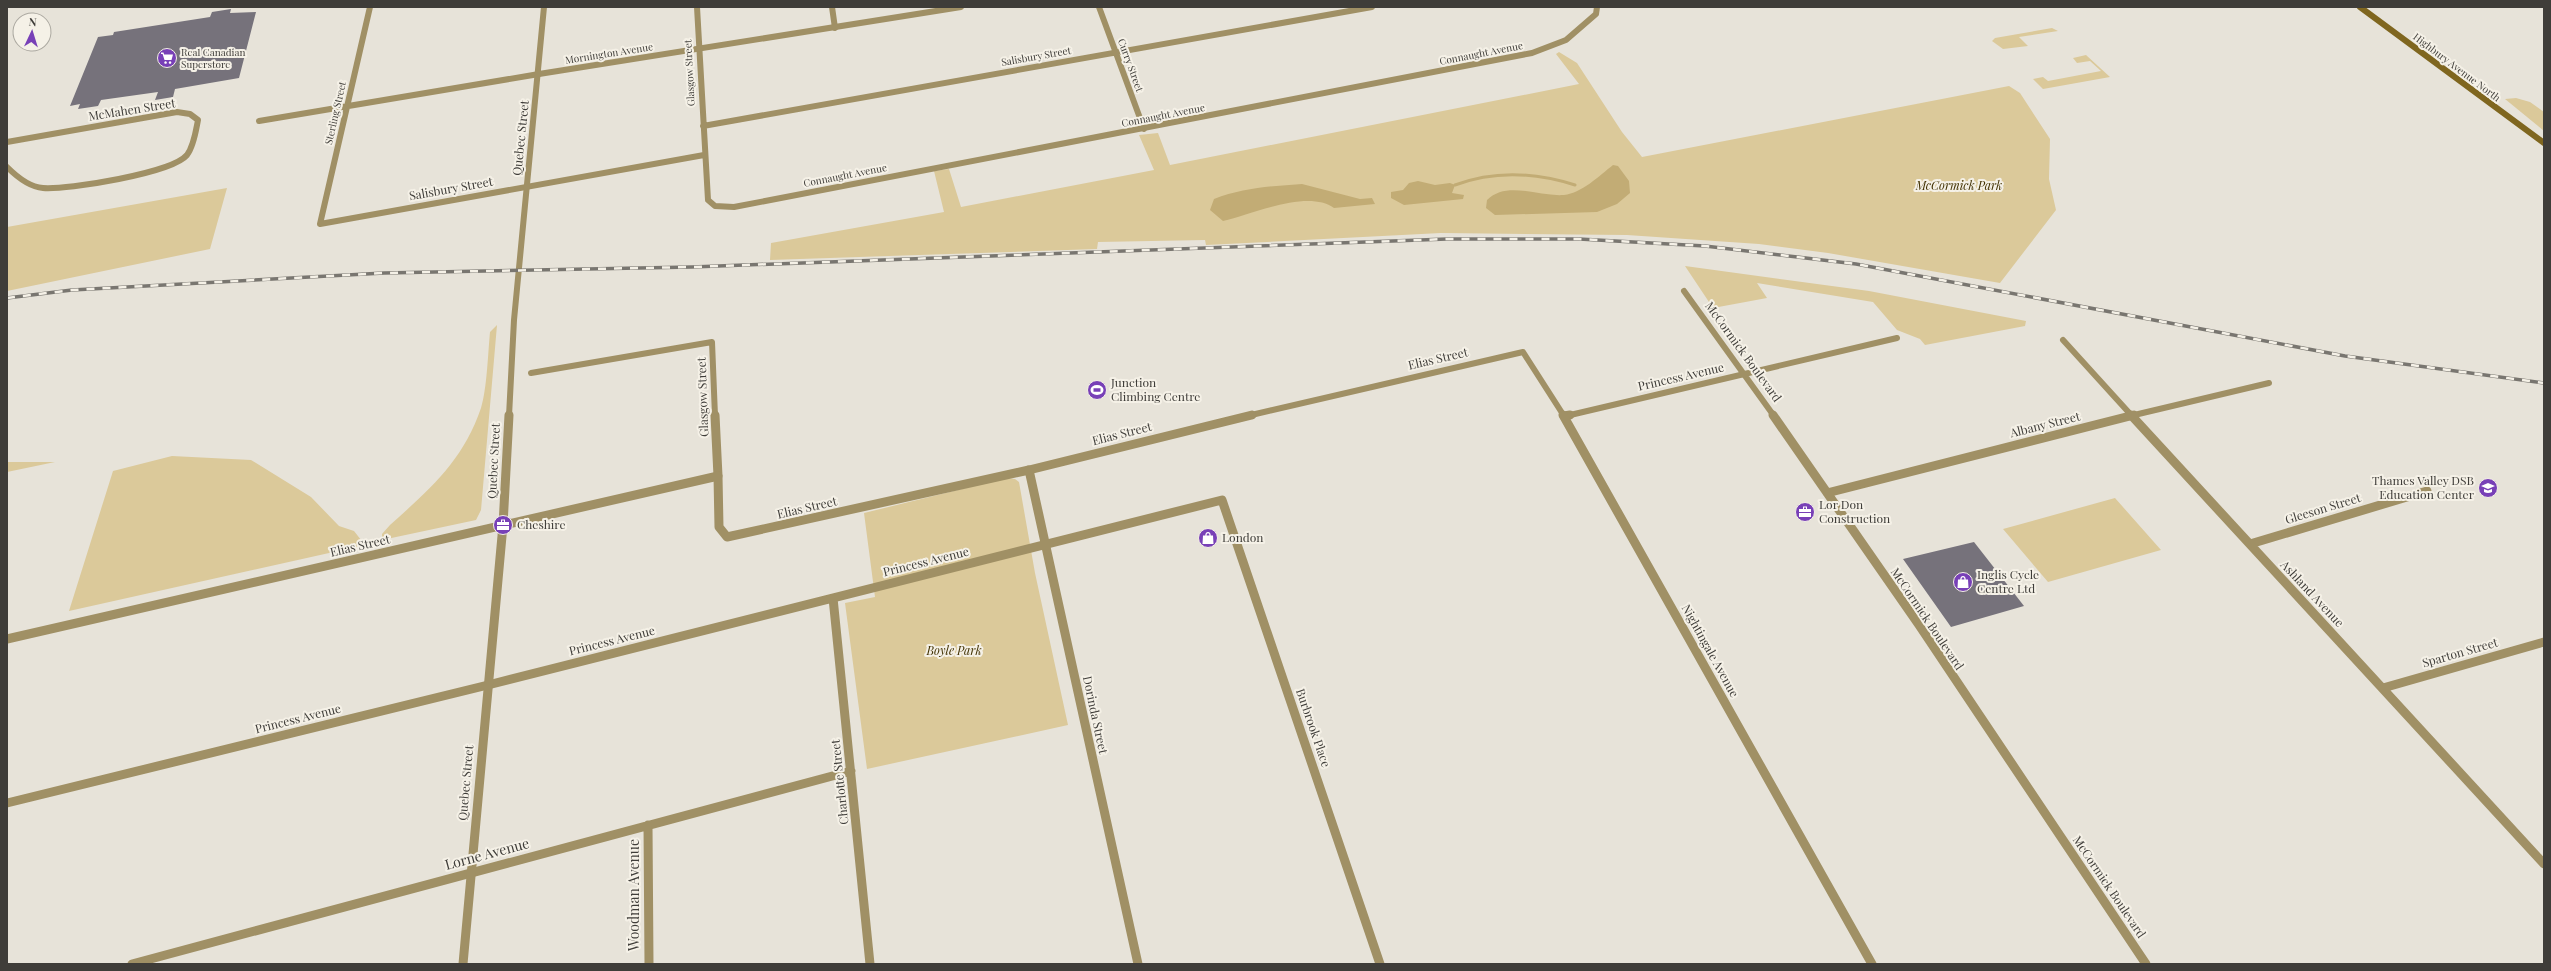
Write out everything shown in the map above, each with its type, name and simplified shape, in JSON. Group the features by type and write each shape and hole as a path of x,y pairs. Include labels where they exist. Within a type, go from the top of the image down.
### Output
{"main road":[{"name":"Highbury Avenue North","path":"2360,7 2544,143"}],"street":[{"name":"Sterling Street","path":"320,224 370,7"},
{"name":"Quebec Street","path":"462,964 503,525 514,320 539,74 544,7"},
{"name":"Glasgow Street","path":"697,7 698,50 708,200 716,206"},
{"path":"832,7 835,28"},
{"name":"Mornington Avenue","path":"259,121 539,74 698,50 961,7"},
{"name":"Curry Street","path":"1099,7 1144,129"},
{"name":"Salisbury Street","path":"703,126 1372,7"},
{"name":"Connaught Avenue","path":"716,206 734,207 1532,53 1566,40 1596,14 1597,7"},
{"name":"McMahen Street","path":"7,142 177,112 190,114 198,120 187,155 177,163 159,170 65,187 42,188 19,180 7,167"},
{"name":"Salisbury Street","path":"320,224 704,155"},
{"name":"McCormick Boulevard","path":"1684,291 1745,374 1827,493 2146,964"},
{"name":"Princess Avenue","path":"1564,416 1897,338"},
{"name":"Ashland Avenue","path":"2063,340 2543,861"},
{"name":"Glasgow Street","path":"531,373 712,342 719,528 727,537"},
{"name":"Elias Street","path":"727,537 1029,470 1223,421 1523,352"},
{"name":"Nightingale Avenue","path":"1523,352 1564,416 1872,964"},
{"name":"Albany Street","path":"1827,493 2132,415 2269,383"},
{"name":"Dorinda Street","path":"1029,470 1138,964"},
{"name":"Elias Street","path":"7,639 718,476"},
{"name":"Gleeson Street","path":"2250,544 2427,491"},
{"name":"Princess Avenue","path":"7,803 488,685 1222,500"},
{"name":"Burbrook Place","path":"1222,500 1380,964"},
{"name":"Charlotte Street","path":"833,598 870,964"},
{"name":"Sparton Street","path":"2383,688 2544,642"},
{"name":"Lorne Avenue","path":"132,964 851,771"},
{"name":"Woodman Avenue","path":"648,825 649,964"}],"green space":[{"path":"2052,28 2058,31 2019,37 2028,46 2003,49 1992,41 1995,38"},
{"name":"McCormick Park","path":"1559,52 1577,63 1622,132 1642,157 2009,86 2020,93 2050,139 2049,179 2056,210 2000,283 1828,253 1759,244 1627,235 1441,233 1206,245 1205,240 1098,242 1097,249 770,260 771,243 944,212 934,171 949,169 961,207 1154,170 1139,135 1158,133 1170,165 1579,84 1556,54"},
{"path":"2086,55 2110,77 2043,89 2033,79 2043,77 2048,81 2101,71 2090,61 2077,63 2073,58"},
{"path":"2516,98 2530,102 2544,112 2544,131 2505,99"},
{"path":"227,188 210,249 7,291 7,227"},
{"path":"1685,266 1869,291 2026,321 2025,326 1925,345 1920,339 1897,330 1873,302 1757,283 1767,298 1713,308"},
{"path":"497,325 481,510 476,520 382,540 382,534 444,473 465,444 474,427 481,408 486,381 490,332"},
{"path":"172,456 251,460 311,497 339,526 354,531 365,545 69,611 113,471"},
{"path":"7,462 55,462 7,472"},
{"name":"Boyle Park","path":"1007,478 1015,479 1019,482 1035,573 1068,725 867,769 845,603 875,597 864,513"},
{"path":"2115,498 2161,550 2048,582 2003,529"}],"shaded area":[{"path":"1613,165 1618,166 1629,181 1630,193 1617,204 1597,212 1495,215 1486,208 1487,200 1495,194 1504,191 1513,190 1554,195 1571,194 1584,188"},
{"path":"1418,181 1435,185 1450,183 1455,185 1452,193 1464,195 1463,199 1404,205 1391,198 1391,192 1403,190 1409,183"},
{"path":"1302,184 1360,199 1372,198 1375,204 1334,208 1323,203 1310,201 1295,202 1223,221 1210,210 1214,199 1225,195 1258,188"}],"building":[{"name":"Real Canadian Superstore","path":"231,9 230,13 256,12 239,78 175,89 173,97 155,100 158,92 101,100 98,106 78,109 80,104 70,106 98,37 113,35 114,32 210,17 212,12"},
{"name":"Inglis Cycle Centre Ltd","path":"1974,542 2024,606 1951,627 1903,559"}],"waterway":[{"path":"1455,185 1485,177 1515,174 1545,177 1575,185"}],"railway":[{"path":"7,298 72,290 384,273 692,267 1447,239 1579,239 1705,246 1856,264 2345,356 2544,383"}],"place":[{"name":"Real Canadian Superstore","path":"167,58"},
{"name":"Junction Climbing Centre","path":"1097,390"},
{"name":"Thames Valley DSB Education Center","path":"2488,488"},
{"name":"Lor Don Construction","path":"1805,512"},
{"name":"Cheshire","path":"503,525"},
{"name":"London","path":"1208,538"},
{"name":"Inglis Cycle Centre Ltd","path":"1963,582"}]}
